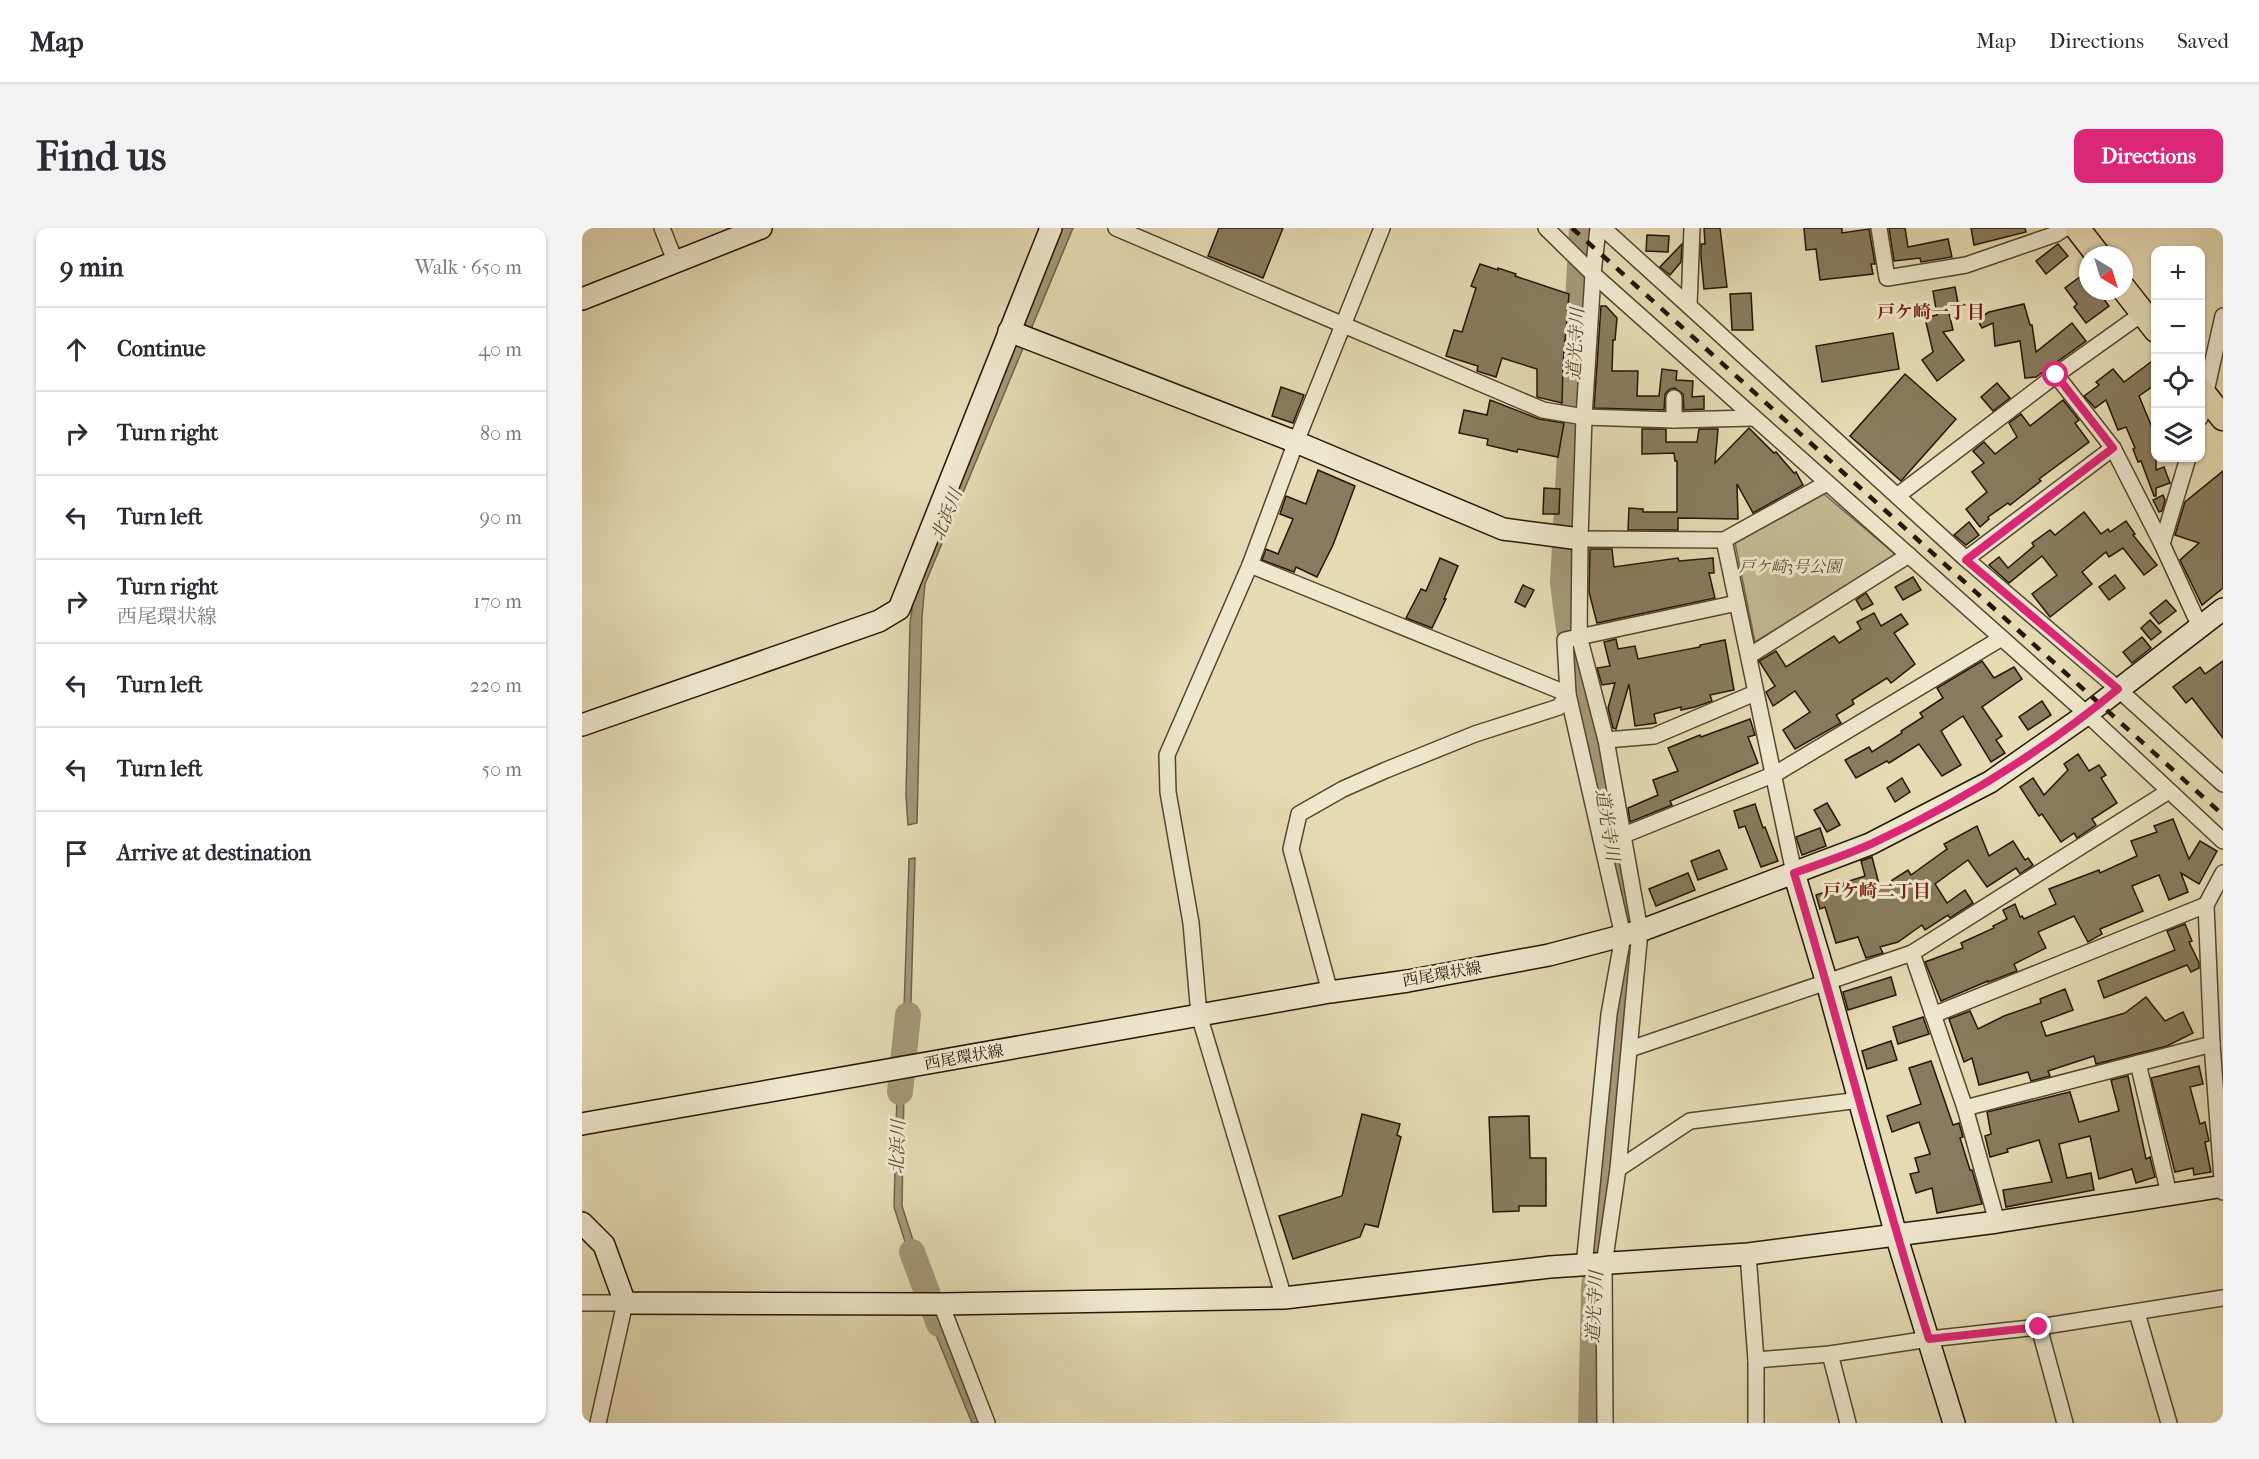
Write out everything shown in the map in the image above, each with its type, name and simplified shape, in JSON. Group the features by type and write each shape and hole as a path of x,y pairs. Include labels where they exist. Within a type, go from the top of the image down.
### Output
{"main road":[{"path":"2077,228 2091,246"},
{"path":"2132,300 2149,322"},
{"path":"2205,403 2223,418"}],"street":[{"path":"662,228 676,262"},
{"path":"582,299 761,228"},
{"path":"582,725 879,621 899,609 1018,334 1051,228"},
{"path":"1116,228 1543,410 1584,417 1674,420 1753,418"},
{"path":"1284,1298 1199,1015 1191,923 1168,792 1167,755 1250,565 1296,442 1382,228"},
{"path":"1546,228 1592,274 2087,714 2223,841"},
{"path":"1598,228 1592,274 1574,638 1569,694 1631,933 1610,1014 1594,1265 1605,1423"},
{"path":"1603,228 1966,560 2220,775"},
{"path":"1689,306 1692,228"},
{"path":"1879,228 1887,278 1966,265 2056,234 2065,228"},
{"path":"2205,388 2223,316"},
{"path":"1897,496 2056,375 2149,322"},
{"path":"1018,334 1296,442 1503,529 1579,539 1724,540 1827,483"},
{"path":"2056,375 2113,448 2162,544 2200,627"},
{"path":"1674,398 1674,420"},
{"path":"1966,560 2113,448"},
{"path":"2162,544 2187,462"},
{"path":"1724,540 1794,873 1827,983 1896,1234 1954,1423"},
{"path":"1749,656 1909,555"},
{"path":"1250,565 1569,694"},
{"path":"1574,638 1737,603"},
{"name":"西尾環状線","path":"582,1124 1330,992 1408,981 1549,955 1631,933 1870,844 1990,782 2087,714 2223,609"},
{"path":"1574,638 1606,740 1624,835 1631,933 1630,1049 1618,1169 1594,1265"},
{"path":"1624,835 1775,774 2000,639"},
{"path":"1606,740 1654,736 1755,693"},
{"path":"1330,992 1291,849 1299,814 1343,789 1386,770 1475,734 1559,707 1569,694"},
{"path":"1630,1049 1912,953 2169,791"},
{"path":"582,1303 934,1304 1284,1298 1550,1267 1748,1254 1997,1222 2169,1194 2223,1188 2220,1084 2212,1044 2216,973 2206,904 2223,873"},
{"path":"1934,1015 2206,904"},
{"path":"1912,953 1965,1108 1997,1222"},
{"path":"1965,1108 2212,1044"},
{"path":"2138,1063 2169,1194"},
{"path":"1618,1169 1689,1121 1860,1100"},
{"path":"582,1223 604,1245 625,1303 598,1423"},
{"path":"1748,1254 1756,1360 1756,1423"},
{"path":"1756,1360 1830,1354 1929,1339 2039,1327 2223,1298"},
{"path":"934,1304 987,1423"},
{"path":"2137,1313 2169,1423"},
{"path":"2039,1327 2065,1423"},
{"path":"1830,1354 1848,1423"}],"green space":[{"name":"戸ケ崎3号公園","path":"1824,494 1896,555 1755,642 1735,543"}],"water":[{"name":"北浜川","path":"1061,228 1073,228 925,584 922,617 917,823 908,825 906,795 910,623 917,577"},
{"path":"915,858 910,1038 913,1048 898,1050 903,1040 909,859"},
{"name":"北浜川","path":"912,1077 904,1089 902,1206 927,1284 919,1286 894,1207 897,1093 893,1081"},
{"path":"940,1312 980,1423 972,1423 927,1313"}],"building":[{"path":"1219,228 1283,228 1263,278 1208,256"},
{"path":"1704,228 1720,228 1727,287 1704,289 1701,244 1705,244"},
{"path":"1804,228 1842,228 1842,233 1869,229 1875,264 1871,264 1873,274 1820,280 1816,249 1806,250"},
{"path":"1889,228 1905,228 1908,247 1948,239 1952,257 1921,262 1920,258 1894,261"},
{"path":"1971,228 2025,228 2026,232 1974,245"},
{"path":"1647,235 1669,236 1668,252 1646,251"},
{"path":"1682,244 1681,262 1670,275 1660,267"},
{"path":"2058,244 2068,256 2046,274 2036,261"},
{"path":"1480,264 1516,274 1515,276 1569,294 1562,403 1537,397 1537,369 1502,358 1496,377 1477,371 1478,366 1446,356 1454,330 1462,332 1476,288 1471,286"},
{"path":"2079,278 2079,300 2105,300 2109,306 2086,323 2074,307 2077,304 2065,288"},
{"path":"1955,287 1958,303 1947,305 1953,330 1943,332 1964,360 1937,381 1922,360 1933,352 1925,318 1937,315 1933,291"},
{"path":"1751,293 1753,330 1732,330 1730,294"},
{"path":"2024,304 2030,325 2032,325 2036,352 2072,323 2086,341 2036,377 2025,378 2020,341 1995,346 1993,323 1982,328 1977,319 1989,312"},
{"path":"1601,306 1606,306 1617,318 1615,340 1613,340 1612,371 1638,371 1637,396 1659,396 1662,369 1677,371 1676,380 1693,381 1692,397 1704,396 1704,409 1684,410 1683,394 1675,388 1665,394 1664,410 1594,408"},
{"path":"1893,333 1899,369 1822,382 1816,346"},
{"path":"2151,362 2151,388 2139,396 2151,425 2151,462 2156,462 2156,470 2164,467 2170,483 2156,488 2156,496 2154,496 2141,461 2138,462 2126,427 2118,430 2106,400 2095,408 2084,396 2099,385 2096,382 2113,369 2124,382"},
{"path":"1905,374 1956,419 1901,481 1850,436"},
{"path":"1997,383 2010,398 1993,411 1981,397"},
{"path":"1281,387 1304,395 1293,423 1272,416"},
{"path":"1490,400 1539,419 1564,423 1558,457 1518,449 1517,452 1487,445 1488,439 1459,433 1464,410 1487,415"},
{"path":"2063,400 2079,420 2075,423 2089,442 2039,479 2041,481 2010,505 2008,503 1988,517 1989,519 1980,527 1966,509 1987,492 1972,472 1984,463 1973,451 1984,442 1995,454 2017,437 2009,423 2021,414 2030,426"},
{"path":"1749,428 1774,453 1776,452 1794,473 1796,472 1803,485 1753,513 1737,484 1738,519 1678,518 1678,530 1628,530 1629,508 1643,509 1643,512 1677,512 1677,461 1675,461 1674,453 1642,454 1642,429 1666,429 1666,442 1697,442 1699,429 1718,429 1715,463"},
{"path":"1318,470 1355,486 1333,545 1317,577 1296,567 1294,572 1262,560 1266,549 1278,554 1293,519 1280,514 1286,496 1306,504"},
{"path":"2223,471 2223,588 2202,605 2180,560 2199,543 2175,535 2185,502"},
{"path":"1544,488 1560,489 1559,514 1543,514"},
{"path":"2163,495 2165,500 2162,511 2159,512 2153,500"},
{"path":"2084,512 2101,534 2108,529 2110,532 2126,521 2135,534 2133,535 2157,565 2144,575 2123,548 2109,557 2106,552 2082,572 2092,584 2050,617 2032,594 2057,575 2042,556 2009,583 1989,565 1999,557 2008,568 2034,546 2032,543 2050,530 2055,535"},
{"path":"1969,522 1979,535 1966,545 1954,535"},
{"path":"1590,549 1612,549 1614,567 1678,558 1679,561 1713,558 1714,573 1709,573 1715,598 1597,623 1589,592"},
{"path":"1440,558 1458,566 1432,628 1406,618 1421,589 1426,591"},
{"path":"2115,575 2125,588 2109,600 2099,587"},
{"path":"1913,577 1921,590 1903,600 1895,587"},
{"path":"1523,585 1534,590 1525,607 1515,602"},
{"path":"1866,593 1873,604 1862,610 1856,600"},
{"path":"2166,600 2176,611 2159,624 2150,613"},
{"path":"1874,613 1881,626 1901,614 1908,624 1894,633 1915,664 1891,683 1887,678 1852,700 1854,704 1836,715 1841,723 1795,749 1783,730 1810,712 1795,691 1773,706 1766,692 1775,686 1759,661 1776,651 1786,667 1834,636 1839,643 1861,629 1857,622"},
{"path":"2150,620 2161,632 2151,640 2141,628"},
{"path":"2142,637 2151,648 2132,663 2123,652"},
{"path":"1616,639 1618,649 1635,646 1638,659 1725,640 1734,690 1710,695 1712,701 1695,707 1681,710 1681,707 1654,714 1656,723 1635,726 1629,684 1616,729 1613,728 1608,708 1615,683 1602,685 1597,668 1610,666 1604,642"},
{"path":"1982,661 1994,678 2014,667 2022,679 1982,707 2002,736 1996,740 2005,753 1991,762 1963,716 1941,731 1961,765 1942,776 1919,744 1889,763 1887,761 1856,778 1845,760 1869,747 1872,752 1902,733 1901,731 1923,717 1920,713 1943,698 1937,688"},
{"path":"2223,661 2223,738 2192,698 2186,703 2173,687 2200,667 2205,674"},
{"path":"2042,701 2051,715 2028,730 2019,717"},
{"path":"1750,719 1755,735 1748,737 1758,763 1670,801 1672,805 1630,822 1628,808 1658,795 1653,780 1678,771 1668,748"},
{"path":"2078,754 2089,771 2099,765 2106,775 2101,778 2117,803 2092,819 2096,825 2077,838 2074,833 2061,842 2042,814 2039,816 2020,787 2033,778 2044,795 2068,770 2064,764"},
{"path":"1902,778 1910,792 1895,802 1887,788"},
{"path":"1827,803 1840,825 1827,832 1814,810"},
{"path":"1755,804 1778,861 1761,867 1745,826 1739,828 1734,811"},
{"path":"2173,819 2189,859 2200,841 2217,851 2199,884 2181,873 2188,892 2169,900 2159,875 2132,886 2143,911 2100,929 2102,934 2088,942 2074,916 2038,932 2046,948 2014,964 2017,971 1941,1001 1925,962 1963,948 1961,943 1994,928 1993,926 2007,919 2003,910 2015,904 2020,917 2024,919 2056,904 2049,889 2099,870 2100,873 2137,856 2131,841 2157,832 2154,826"},
{"path":"1977,826 1989,856 2013,841 2025,860 2028,858 2033,865 2020,874 2016,868 1987,887 1968,860 1935,884 1947,903 1965,890 1973,903 1950,918 1948,915 1925,930 1922,925 1898,942 1880,947 1883,953 1866,958 1858,937 1836,943 1825,907 1820,909 1816,895 1865,876 1861,861 1872,857 1880,888 1908,870 1911,875 1947,849 1944,844"},
{"path":"1820,828 1826,846 1802,855 1796,837"},
{"path":"1719,850 1727,869 1698,880 1691,861"},
{"path":"1688,873 1695,890 1656,906 1649,889"},
{"path":"2185,924 2199,968 2191,972 2187,965 2104,998 2098,981 2175,950 2167,931"},
{"path":"1891,977 1896,995 1848,1010 1843,992"},
{"path":"2065,989 2073,1010 2041,1022 2046,1036 2125,1013 2146,997 2165,1021 2183,1012 2193,1033 2167,1046 2096,1064 2094,1056 2048,1071 2050,1076 2031,1081 2028,1072 1979,1085 1972,1058 1964,1062 1949,1019 1970,1011 1978,1029 2004,1016 2041,1003 2040,999"},
{"path":"1923,1017 1929,1034 1898,1044 1893,1027"},
{"path":"1891,1041 1897,1060 1867,1069 1862,1051"},
{"path":"1931,1061 1953,1125 1959,1123 1963,1137 1960,1138 1982,1204 1937,1213 1932,1188 1916,1193 1910,1174 1919,1172 1915,1158 1930,1154 1919,1122 1892,1132 1887,1116 1921,1104 1909,1068"},
{"path":"2199,1066 2203,1084 2190,1087 2200,1124 2205,1122 2209,1141 2205,1142 2211,1172 2194,1175 2193,1168 2175,1172 2151,1078"},
{"path":"2128,1076 2146,1159 2150,1157 2155,1177 2136,1183 2132,1169 2099,1179 2090,1136 2059,1144 2067,1178 2091,1173 2094,1190 2006,1207 2003,1190 2052,1182 2039,1140 2007,1149 2008,1152 1990,1157 1985,1136 1991,1134 1987,1112 2070,1092 2079,1122 2119,1111 2111,1080"},
{"path":"1362,1114 1400,1124 1397,1135 1401,1137 1378,1227 1365,1224 1360,1237 1293,1259 1279,1216 1342,1196"},
{"path":"1529,1116 1530,1158 1546,1158 1546,1206 1519,1206 1519,1211 1493,1212 1489,1117"}],"waterway":[{"name":"道光寺川","path":"1582,228 1563,583 1577,691 1596,758 1629,960 1594,1288 1591,1423"},
{"name":"北浜川","path":"900,1092 908,1015"},
{"name":"北浜川","path":"912,1252 939,1324"}],"railway":[{"path":"1572,228 2223,815"}],"district":[{"name":"戸ケ崎一丁目","path":"1931,312"},
{"name":"戸ケ崎二丁目","path":"1877,891"}],"route":[{"path":"2039,1327 1929,1339 1896,1234 1827,983 1794,873 1870,844 1990,782 2087,714 2118,689 1966,560 2113,448 2056,375"}]}
